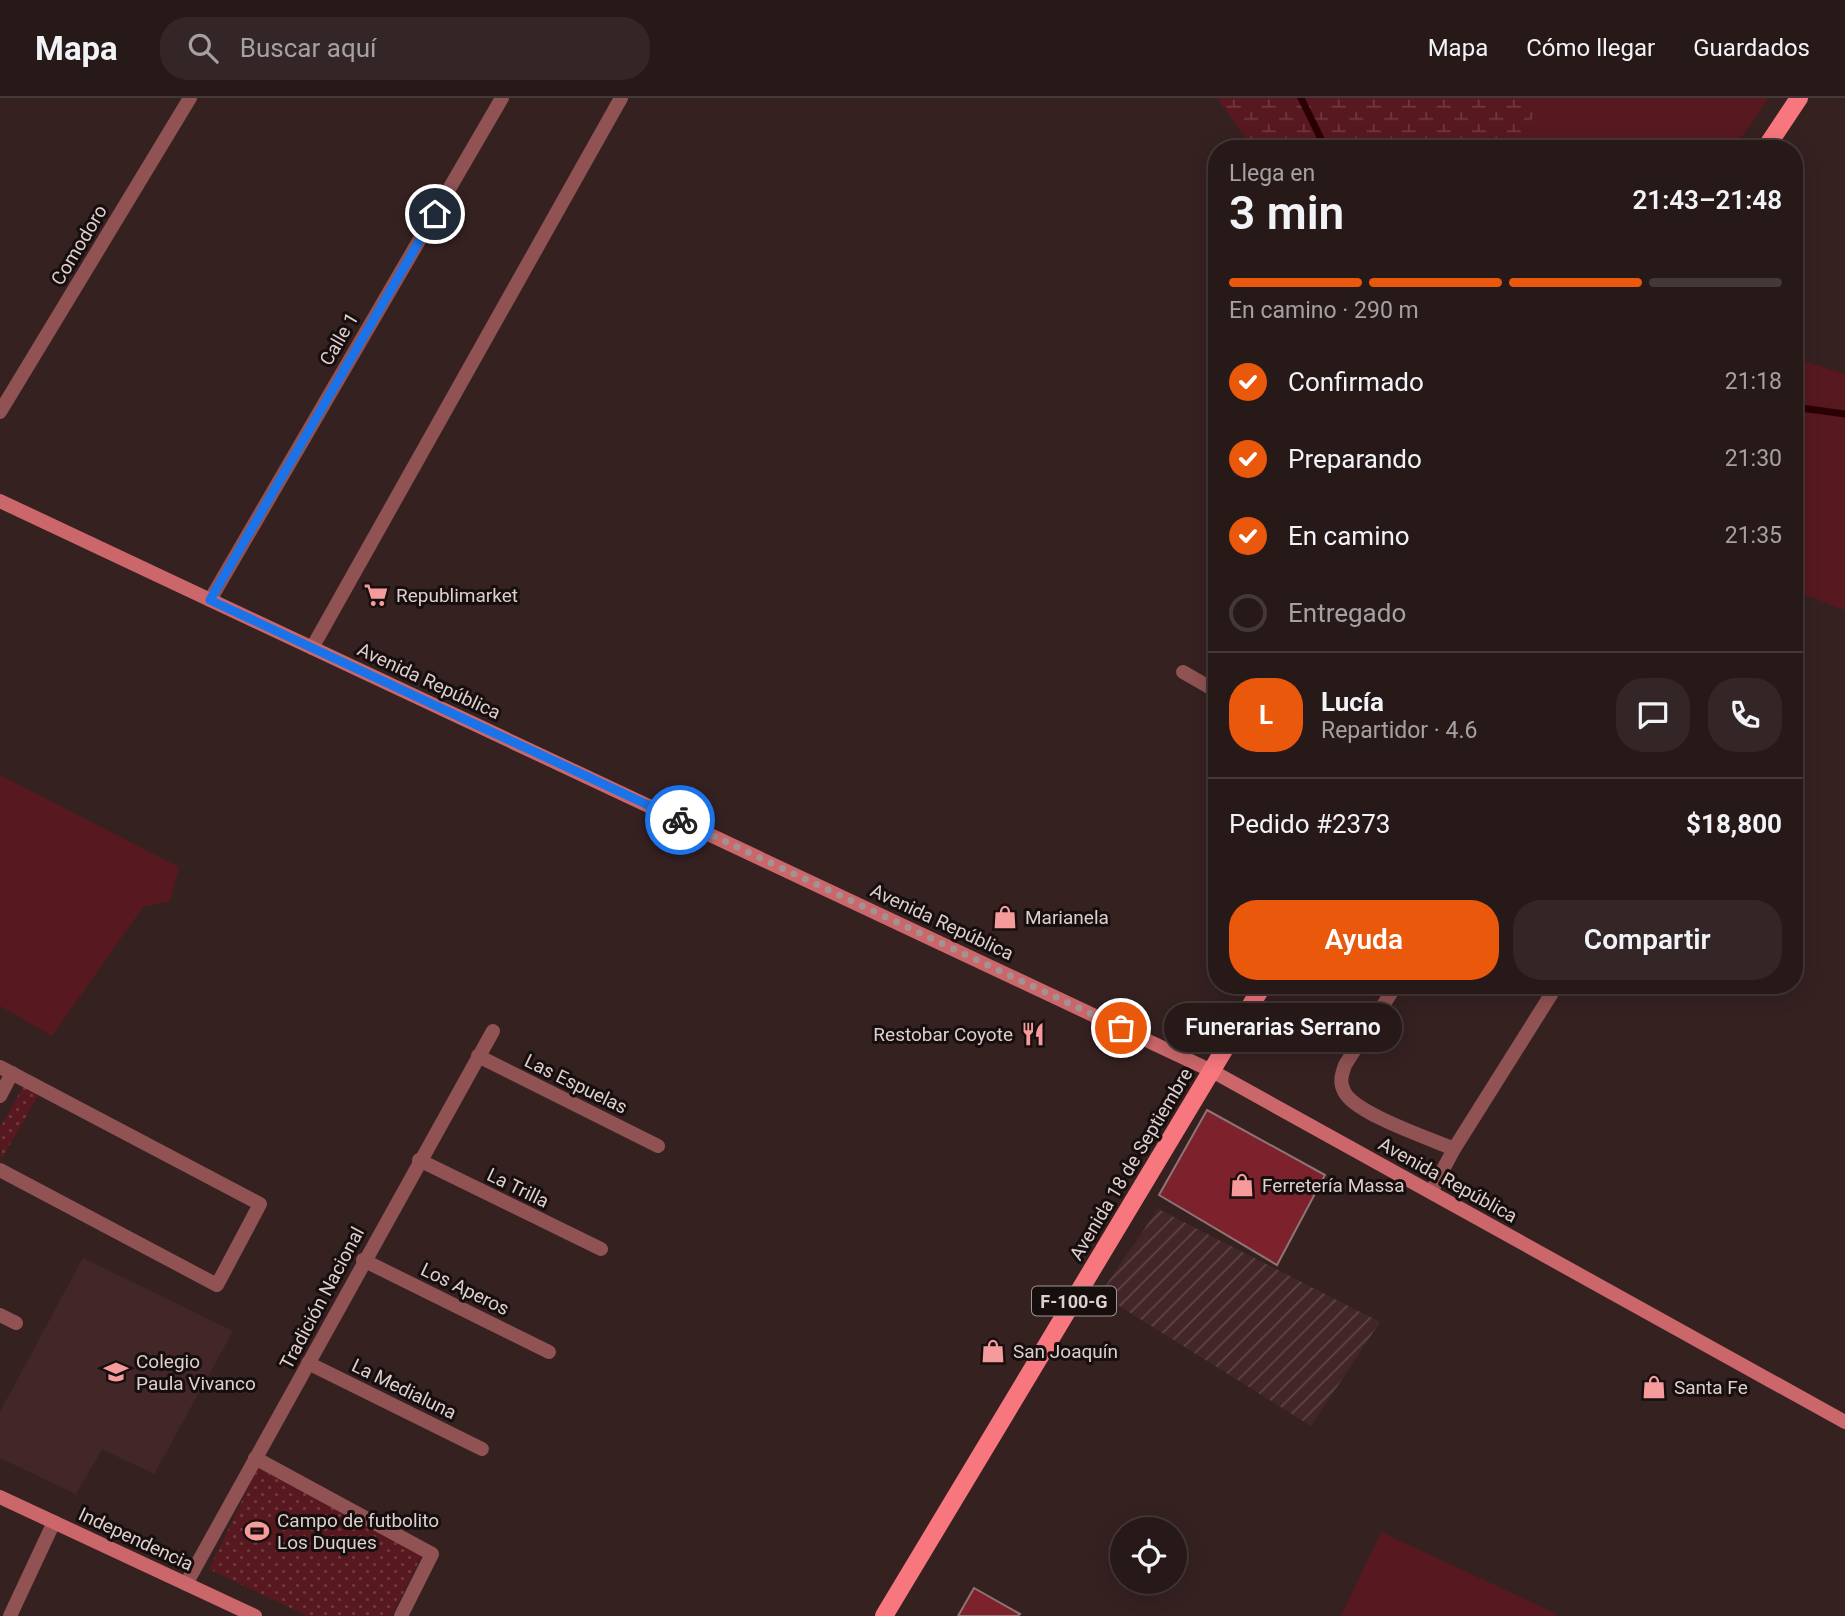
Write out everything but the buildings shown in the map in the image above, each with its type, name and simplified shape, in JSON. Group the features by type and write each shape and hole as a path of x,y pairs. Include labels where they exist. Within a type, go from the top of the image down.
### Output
{"main road":[{"path":"1771,140 1799,98"},
{"name":"Avenida República","path":"0,501 1212,1071 1845,1422"},
{"name":"Avenida 18 de Septiembre","path":"884,1616 1258,994"},
{"name":"Independencia","path":"0,1496 255,1616"}],"street":[{"name":"Comodoro","path":"0,412 190,98"},
{"name":"Calle 1","path":"210,600 502,98"},
{"path":"312,648 621,98"},
{"path":"1183,672 1208,686"},
{"path":"1390,994 1345,1065 1341,1077 1343,1090 1349,1100 1364,1109 1454,1149"},
{"path":"1431,1192 1454,1149 1552,994"},
{"name":"Tradición Nacional","path":"186,1584 363,1260 493,1031"},
{"name":"Las Espuelas","path":"478,1056 658,1146"},
{"path":"0,1096 6,1070 260,1204 217,1285 0,1170"},
{"name":"La Trilla","path":"419,1160 601,1249"},
{"name":"Los Aperos","path":"363,1260 549,1352"},
{"path":"0,1315 16,1323"},
{"name":"La Medialuna","path":"308,1363 482,1449"},
{"path":"255,1458 432,1554 401,1616"},
{"path":"10,1616 54,1522"}],"shaded area":[{"path":"1158,1209 1380,1322 1311,1426 1100,1294"},
{"name":"Colegio Paula Vivanco","path":"83,1258 233,1331 154,1474 102,1449 76,1494 0,1458 0,1412"}],"green space":[{"path":"1217,98 1527,98 1535,108 1526,140 1247,140"},
{"path":"1527,98 1769,98 1739,140 1526,140 1535,108"},
{"path":"1803,361 1845,374 1845,610 1803,594"},
{"path":"0,775 179,867 170,901 143,907 52,1036 0,1006"},
{"path":"23,1087 39,1094 1,1160 0,1128"},
{"path":"258,1468 423,1553 392,1616 307,1616 209,1569"},
{"path":"1381,1532 1557,1614 1341,1616"}],"waterway":[{"path":"1301,98 1322,140"},
{"path":"1803,408 1845,414"}],"way so far":[{"path":"680,820 1121,1028"}],"place":[{"name":"Republimarket","path":"376,595"},
{"name":"Marianela","path":"1005,917"},
{"name":"Funerarias Serrano","path":"1121,1028"},
{"name":"Restobar Coyote","path":"1033,1034"},
{"name":"Ferretería Massa","path":"1242,1185"},
{"name":"San Joaquín","path":"993,1351"},
{"name":"Colegio Paula Vivanco","path":"116,1372"},
{"name":"Santa Fe","path":"1654,1387"},
{"name":"Campo de futbolito Los Duques","path":"257,1531"}],"route":[{"path":"435,214 210,600 680,820"}]}
